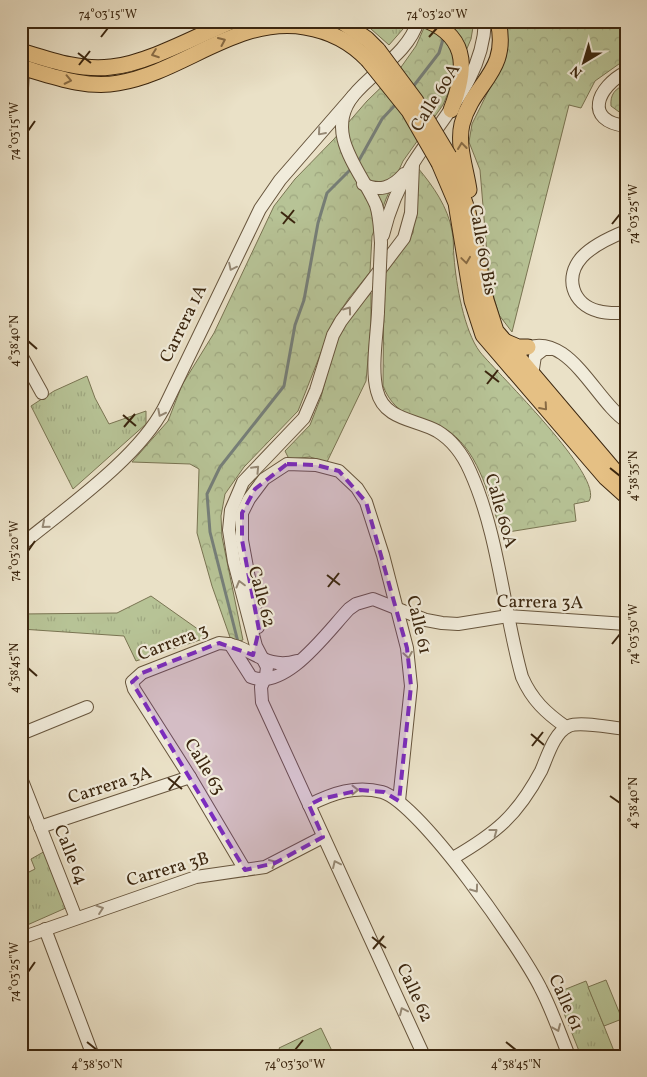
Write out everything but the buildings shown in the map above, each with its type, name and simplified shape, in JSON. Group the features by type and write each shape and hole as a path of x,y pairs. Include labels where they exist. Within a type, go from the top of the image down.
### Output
{"main road":[{"path":"21,51 74,65 111,68 165,50 232,21"},
{"name":"Calle 60 Bis","path":"341,21 367,39 373,55"},
{"path":"428,21 443,29 459,50 462,67 461,81 451,110"},
{"path":"472,229 461,131 468,111 496,64 501,51 502,40 498,21"},
{"name":"Calle 60 Bis","path":"22,67 85,83 117,83 147,75 243,32 269,26 298,26 324,31 373,55 416,101 444,160 461,188 472,229 489,312 514,362 606,478 626,496"},
{"name":"Calle 60 Bis","path":"444,160 456,203 472,301 477,320 484,334 514,362 532,375 626,484"},
{"path":"502,340 518,347 528,347"}],"street":[{"name":"Calle 60A","path":"418,21 400,49 353,96 343,120 349,156 376,206 381,243 375,377 377,393 385,407 392,414 437,431 448,439 464,459 485,513 518,662 527,689 542,709 566,727"},
{"name":"Calle 60A","path":"381,243 393,203 409,170 466,87 476,66 481,49 485,21"},
{"path":"21,108 22,67"},
{"path":"626,72 606,87 598,104 599,110 607,120 626,126"},
{"name":"Carrera 1A","path":"21,545 111,470 148,434 164,408 260,209 280,180 353,96"},
{"path":"363,184 376,189 383,189 396,182 409,170"},
{"name":"Calle 62","path":"409,170 411,213 404,238 341,321 326,353 316,390 304,418 243,482 231,510 229,530 234,562 256,646 267,667 261,687 262,702 424,1056"},
{"path":"626,231 608,239 583,256 573,270 571,278 575,294 585,304 598,311 626,313"},
{"path":"514,362 528,347 541,346 554,349 573,362 614,410 626,421"},
{"path":"532,375 535,356 544,349 554,349"},
{"path":"21,355 42,392"},
{"name":"Calle 61","path":"256,646 259,630 242,540 242,513 255,489 277,469 287,464 316,465 339,472 357,488 366,502 407,648 411,686 399,801"},
{"path":"264,680 279,677 300,661 356,604 372,600 397,608"},
{"name":"Carrera 3A","path":"397,608 426,620 442,623 458,624 508,616 626,624"},
{"name":"Carrera 3","path":"132,682 142,673 219,643 230,644 264,660 280,664 300,661"},
{"name":"Carrera 3","path":"230,644 251,676 264,680"},
{"name":"Calle 63","path":"132,682 134,689 190,778 244,870"},
{"path":"21,734 86,707"},
{"path":"453,858 487,837 510,818 530,790 557,738 566,727 577,724 626,729"},
{"name":"Calle 64","path":"21,778 76,918"},
{"name":"Carrera 3A","path":"40,827 190,778"},
{"name":"Calle 61","path":"309,805 337,792 352,790 384,792 399,801 453,858 501,925 541,988 569,1056"},
{"name":"Carrera 3B","path":"21,938 196,877 275,863 324,837"},
{"path":"45,929 93,1056"}],"highlighted area":[{"path":"287,464 316,465 339,471 366,502 407,648 411,686 399,801 384,792 360,790 321,799 309,805 323,837 275,863 245,870 132,682 142,673 219,643 253,655 259,630 242,540 242,513 255,489"}],"green space":[{"path":"362,21 410,21 389,45"},
{"path":"427,21 474,21 471,39 443,105 403,161 372,236 370,272 333,322 298,411 244,467 225,494 221,516 222,537 243,640 232,643 212,586 197,533 199,469 190,464 132,462 168,421 182,385 214,333 274,206 295,179 334,139 367,101 399,70 416,46"},
{"path":"504,21 626,21 626,59 595,81 581,108 569,105 512,332 499,315 494,298 488,266 480,170 469,142 472,124 505,57"},
{"path":"626,84 626,117 611,106 611,98 614,92"},
{"path":"418,168 439,197 450,222 459,293 465,320 474,343 566,449 581,471 590,489 589,501 574,504 576,521 502,533 477,465 461,442 448,431 404,412 387,395 383,386 384,275 413,233"},
{"path":"371,293 371,326 366,381 327,462 310,457 289,459 285,451 310,425 321,397 336,340 353,313"},
{"path":"87,376 95,398 109,424 146,411 146,424 73,489 31,406 54,391"},
{"path":"151,596 209,637 136,661 124,636 21,629 21,614 117,613"},
{"path":"47,850 68,907 25,926 21,917 21,876 35,869 31,859"},
{"path":"606,980 622,1019 604,1026 588,987"},
{"path":"586,981 616,1056 581,1056 556,993"},
{"path":"321,1028 333,1053 327,1056 283,1056 279,1048"}],"waterway":[{"path":"412,88 439,53 444,36"},
{"path":"357,164 382,119 397,103"},
{"path":"238,642 210,532 207,494 220,467 284,386 295,325 304,300 318,223 327,193 352,168"}]}
